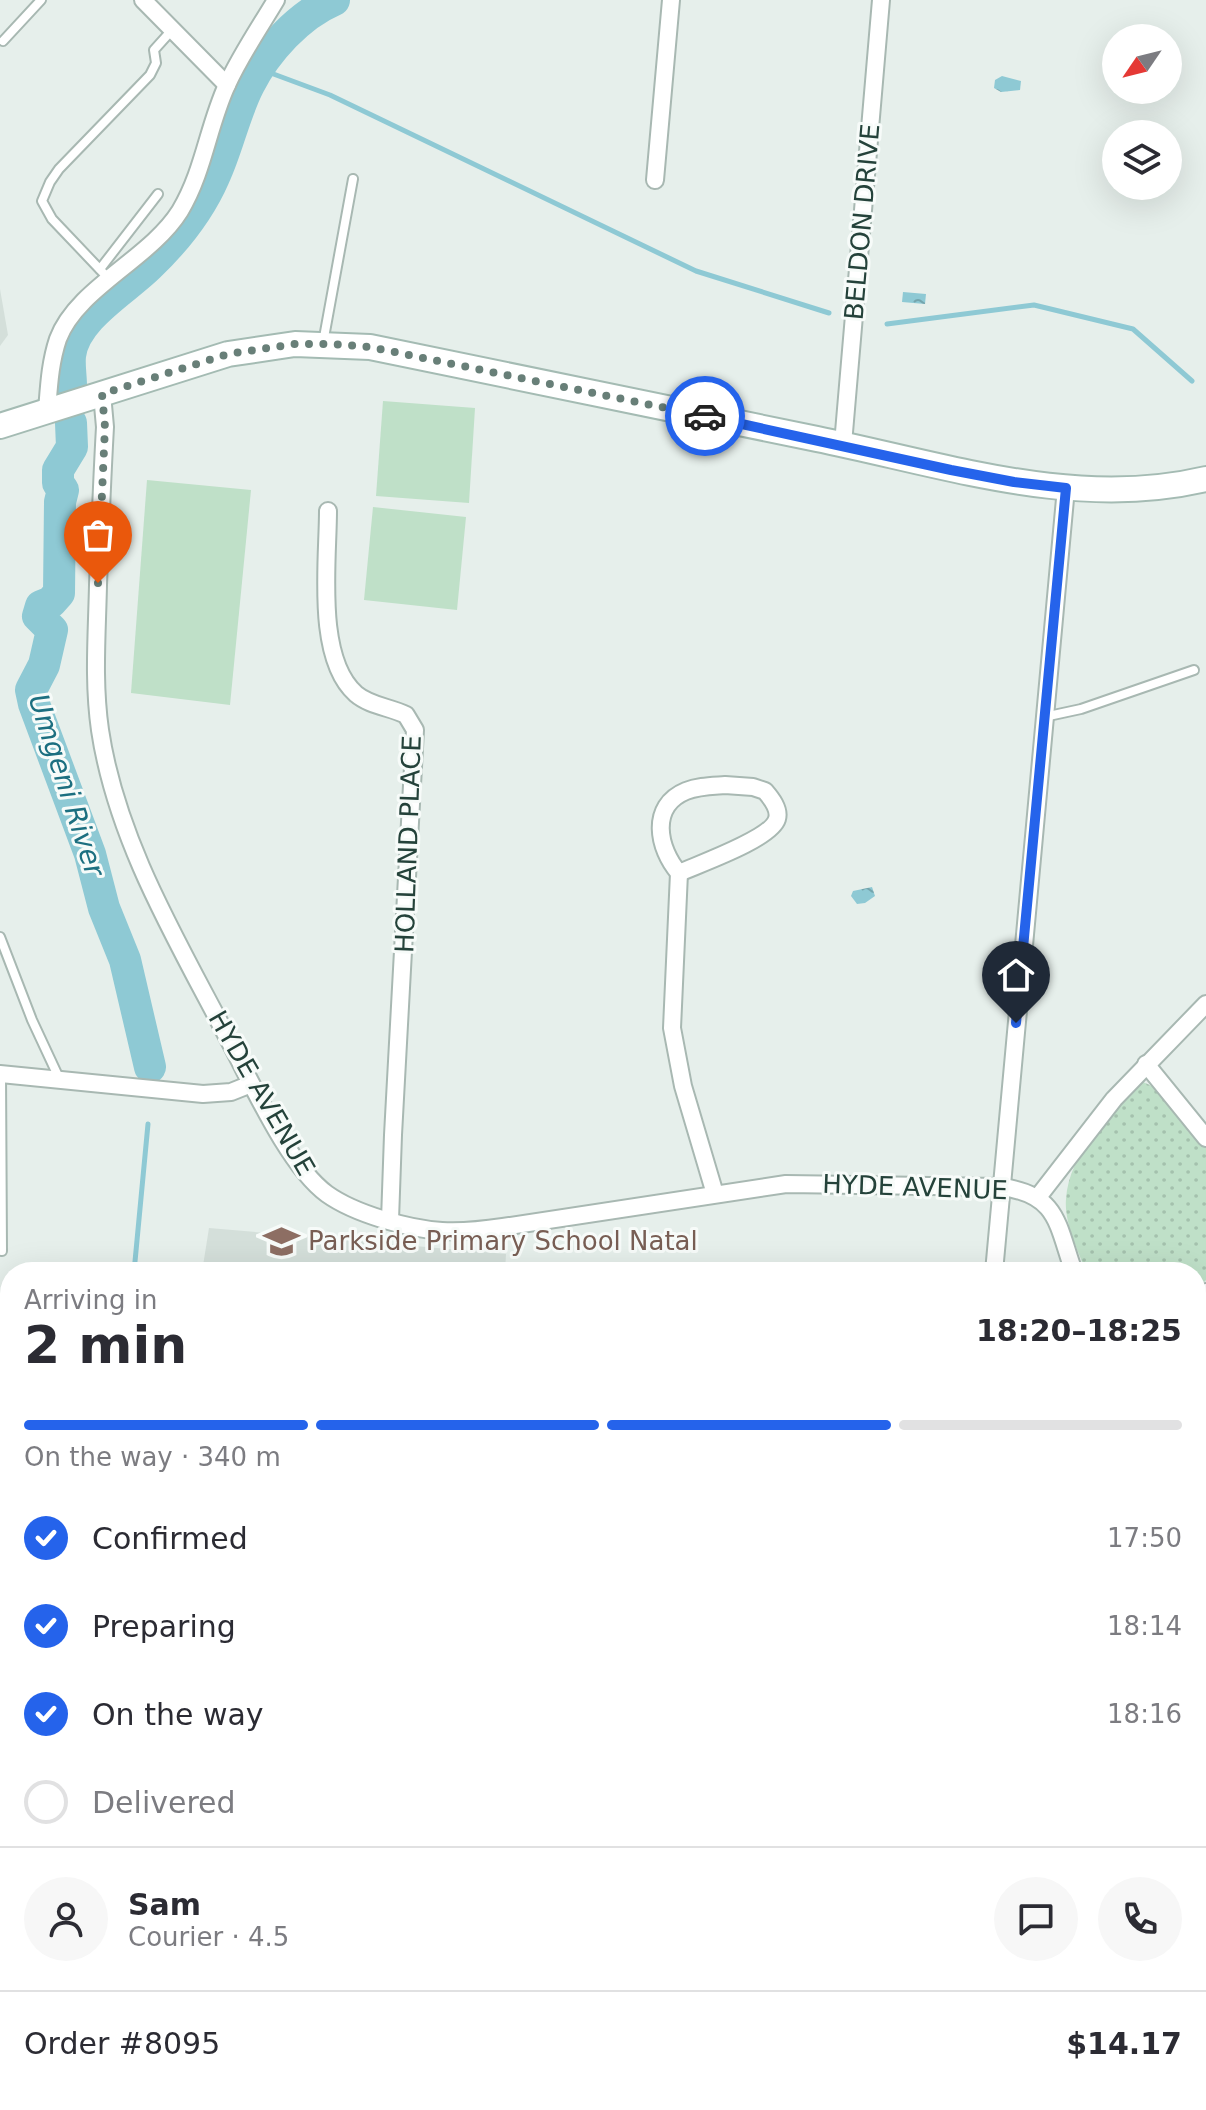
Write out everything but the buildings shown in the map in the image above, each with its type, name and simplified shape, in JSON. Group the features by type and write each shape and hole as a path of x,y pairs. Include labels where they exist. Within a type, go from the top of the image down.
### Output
{"street":[{"path":"143,0 227,85"},
{"path":"655,180 671,0"},
{"name":"BELDON DRIVE","path":"843,444 881,0"},
{"path":"47,411 50,365 59,336 105,275 147,249 178,213 198,177 227,85 274,1"},
{"path":"0,426 228,354 295,344 323,344 370,347 1014,482 1066,488 1151,488 1206,479"},
{"name":"HYDE AVENUE","path":"102,394 105,427 95,677 106,765 118,805 147,877 251,1084 302,1170 314,1183 338,1201 390,1220 441,1231 480,1230 808,1183 1002,1187 1029,1192 1038,1197 1056,1221 1070,1262"},
{"path":"995,1262 1066,488"},
{"name":"HOLLAND PLACE","path":"328,511 328,637 334,662 356,694 406,715 415,730 390,1220"},
{"path":"679,873 769,831 777,820 777,812 765,791 753,787 713,786 684,792 676,797 661,817 660,834 670,863 679,873 672,1028 683,1086 715,1194"},
{"path":"1038,1197 1114,1099 1206,1004"},
{"path":"1146,1064 1206,1138"},
{"path":"1,1074 203,1094 231,1092 251,1084"}],"lane":[{"path":"3,41 41,0"},
{"path":"158,194 105,275 44,209 44,194 59,169 150,75 156,63 154,50 172,30"},
{"path":"323,344 353,179"},
{"path":"1044,717 1073,711 1194,670"},
{"path":"0,937 32,1020 60,1079"},
{"path":"1,1074 2,1251"}],"shaded area":[{"path":"0,289 8,335 0,346"},
{"name":"Parkside Primary School Natal","path":"209,1228 506,1254 506,1262 204,1262"}],"green space":[{"path":"383,401 475,408 469,503 376,496"},
{"path":"147,480 251,490 230,705 131,693"},
{"path":"373,507 466,517 457,610 364,600"},
{"path":"1143,1082 1152,1086 1171,1102 1206,1147 1206,1262 1082,1262 1069,1227 1066,1208 1074,1166 1092,1136"}],"water":[{"path":"1002,76 1021,81 1020,90 1001,92 994,88 995,80"},
{"path":"903,292 926,294 925,304 902,302"},
{"path":"872,887 875,896 865,903 857,904 851,896 853,891"}],"waterway":[{"name":"Umgeni River","path":"71,386 70,356 81,329 90,317 168,246 202,201 256,72 285,35 308,15 334,0"},
{"path":"260,69 330,95 696,271 829,313"},
{"path":"887,324 1034,305 1133,329 1192,381"},
{"name":"Umgeni River","path":"71,423 72,447 58,470 58,483 63,490 60,502 59,593 51,602 41,606 38,616 52,630 44,665 31,690 90,854 104,908 125,960 150,1067"},
{"name":"Umgeni River","path":"135,1262 148,1124"}],"way so far":[{"path":"98,583 105,427 102,394 228,354 295,344 370,347 705,416"}],"place":[{"name":"Parkside Primary School Natal","path":"282,1241"}],"route":[{"path":"705,416 951,470 1066,488 1016,1023"}]}
